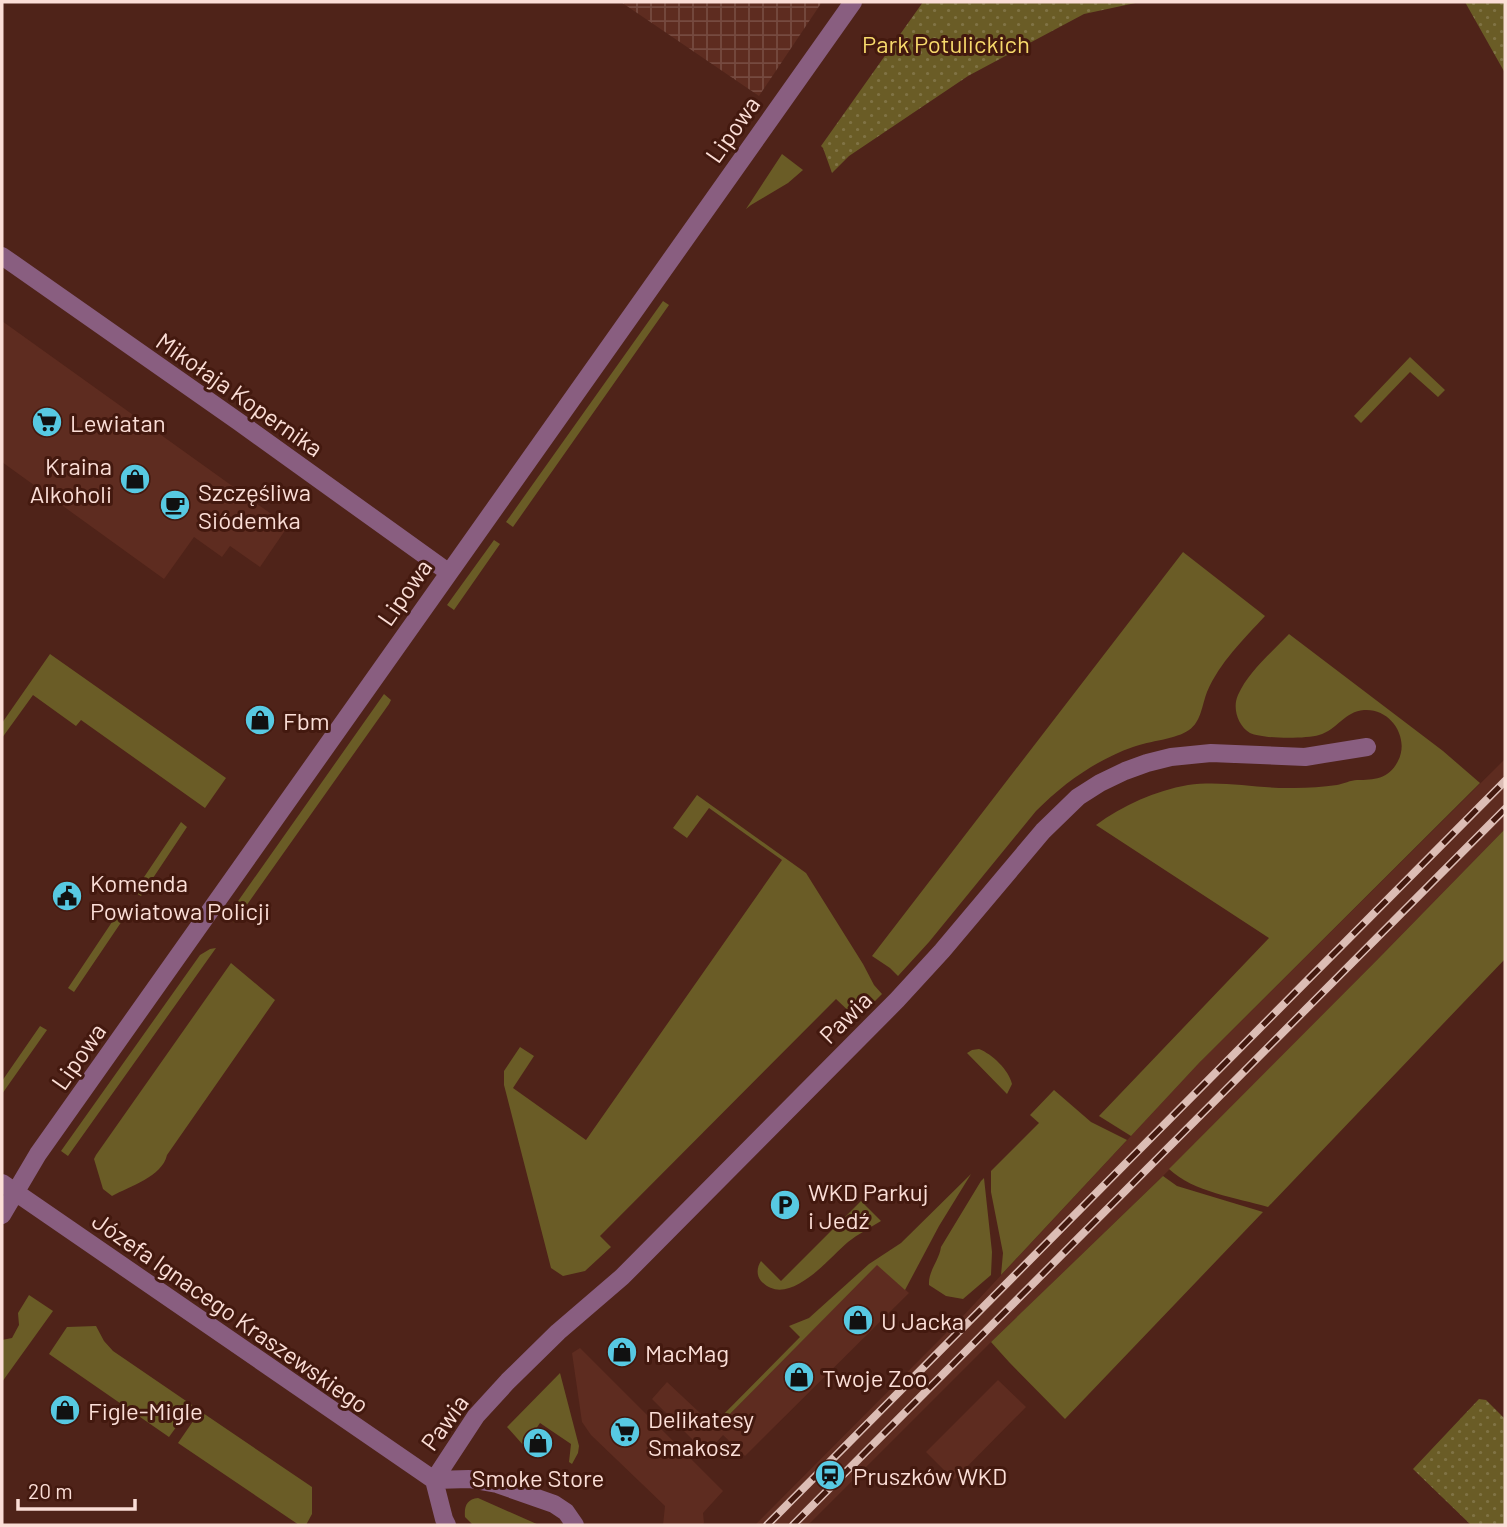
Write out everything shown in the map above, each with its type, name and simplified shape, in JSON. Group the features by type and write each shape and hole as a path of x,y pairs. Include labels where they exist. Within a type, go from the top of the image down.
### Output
{"street":[{"name":"Lipowa","path":"2,1215 8,1188 38,1154 853,2"},
{"name":"Mikołaja Kopernika","path":"2,257 448,572"},
{"name":"Pawia","path":"434,1480 476,1416 508,1381 558,1332 622,1276 897,1000 1043,831 1078,797 1125,771 1171,757 1211,752 1305,757 1367,747"},
{"name":"Józefa Ignacego Kraszewskiego","path":"8,1188 434,1480"},
{"path":"447,1525 434,1480 469,1479 497,1484 554,1504 566,1512 575,1525"}],"shaded area":[{"path":"621,2 822,2 759,96"},
{"path":"2,321 288,526 260,567 230,546 222,557 194,537 164,579 2,462"},
{"path":"1505,759 1505,829 1379,958 1163,1176 990,1343 808,1525 755,1525 963,1316 1199,1063"},
{"path":"877,1264 909,1293 745,1456 723,1435 713,1446 700,1443 697,1445 652,1399 667,1382 716,1428"},
{"path":"580,1348 723,1491 703,1513 702,1525 663,1525 665,1506 591,1435 582,1422 572,1353"},
{"path":"998,1380 1026,1407 954,1480 926,1452"}],"green space":[{"name":"Park Potulickich","path":"923,2 1140,2 1084,14 968,76 849,156 832,173 821,146"},
{"path":"1465,2 1505,2 1505,73"},
{"path":"782,154 803,170 788,183 746,209"},
{"path":"663,301 669,305 513,527 506,522"},
{"path":"1410,357 1445,390 1438,397 1410,372 1361,423 1354,416"},
{"path":"494,540 500,544 454,610 447,605"},
{"path":"1183,552 1265,616 1218,671 1196,723 1184,733 1133,747 1106,759 1081,773 1058,791 1036,811 898,976 872,956"},
{"path":"1289,634 1443,751 1480,783 1199,1063 1131,1136 1099,1116 1269,938 1096,825 1140,800 1188,785 1215,783 1305,788 1375,779 1390,772 1401,752 1402,743 1396,726 1390,719 1374,711 1357,711 1325,733 1313,736 1284,738 1264,736 1246,730 1236,711 1238,695 1254,671"},
{"path":"50,654 226,778 205,808 81,720 76,726 33,695 2,738 2,723"},
{"path":"384,694 391,700 389,704 234,923 231,913 236,904"},
{"path":"697,795 806,873 882,994 857,1019 836,999 600,1236 611,1247 585,1271 563,1276 551,1268 504,1085 504,1071 520,1047 534,1056 513,1088 586,1140 782,860 709,808 687,838 673,828"},
{"path":"181,822 187,827 141,896 134,892"},
{"path":"1505,829 1505,959 1268,1207 1203,1189 1169,1169 1379,958"},
{"path":"118,913 124,918 74,992 68,988"},
{"path":"216,948 68,1156 61,1151 200,955"},
{"path":"231,963 275,1000 164,1163 152,1175 112,1196 103,1189 94,1159 96,1155"},
{"path":"40,1026 47,1030 2,1094 2,1081"},
{"path":"979,1049 1004,1068 1012,1084 1007,1094 967,1053"},
{"path":"1054,1090 1091,1122 1127,1140 1001,1275 1003,1253 991,1192 991,1171 1039,1123 1030,1115"},
{"path":"971,1174 905,1290 877,1265 716,1428 713,1425 800,1337 789,1326 809,1318 869,1264 901,1243"},
{"path":"1163,1176 1177,1186 1263,1212 1065,1419 991,1342"},
{"path":"984,1178 992,1252 991,1275 963,1299 946,1296 929,1285 930,1275 941,1247"},
{"path":"861,1201 881,1221 852,1239 819,1269 795,1286 772,1288 761,1281 758,1271 761,1261 781,1281"},
{"path":"29,1295 53,1311 2,1382 2,1340 12,1338 19,1325 18,1313"},
{"path":"96,1326 113,1351 192,1405 169,1437 49,1354 67,1327"},
{"path":"560,1373 579,1446 572,1464 569,1462 571,1444 540,1423 524,1446 507,1427"},
{"path":"1479,1399 1486,1400 1505,1419 1505,1525 1471,1525 1413,1469"},
{"path":"200,1411 312,1487 312,1514 306,1525 299,1525 178,1443"},
{"path":"478,1498 539,1525 473,1525 465,1517 465,1510 469,1502"}],"railway":[{"path":"767,1525 1505,781"},
{"path":"793,1525 1505,809"}],"place":[{"name":"Lewiatan","path":"47,422"},
{"name":"Kraina Alkoholi","path":"135,479"},
{"name":"Szczęśliwa Siódemka","path":"175,505"},
{"name":"Fbm","path":"260,720"},
{"name":"Komenda Powiatowa Policji","path":"67,896"},
{"name":"WKD Parkuj i Jedź","path":"785,1205"},
{"name":"U Jacka","path":"858,1320"},
{"name":"MacMag","path":"622,1352"},
{"name":"Twoje Zoo","path":"799,1377"},
{"name":"Figle-Migle","path":"65,1410"},
{"name":"Delikatesy Smakosz","path":"625,1432"},
{"name":"Smoke Store","path":"538,1443"},
{"name":"Pruszków WKD","path":"830,1475"}]}
